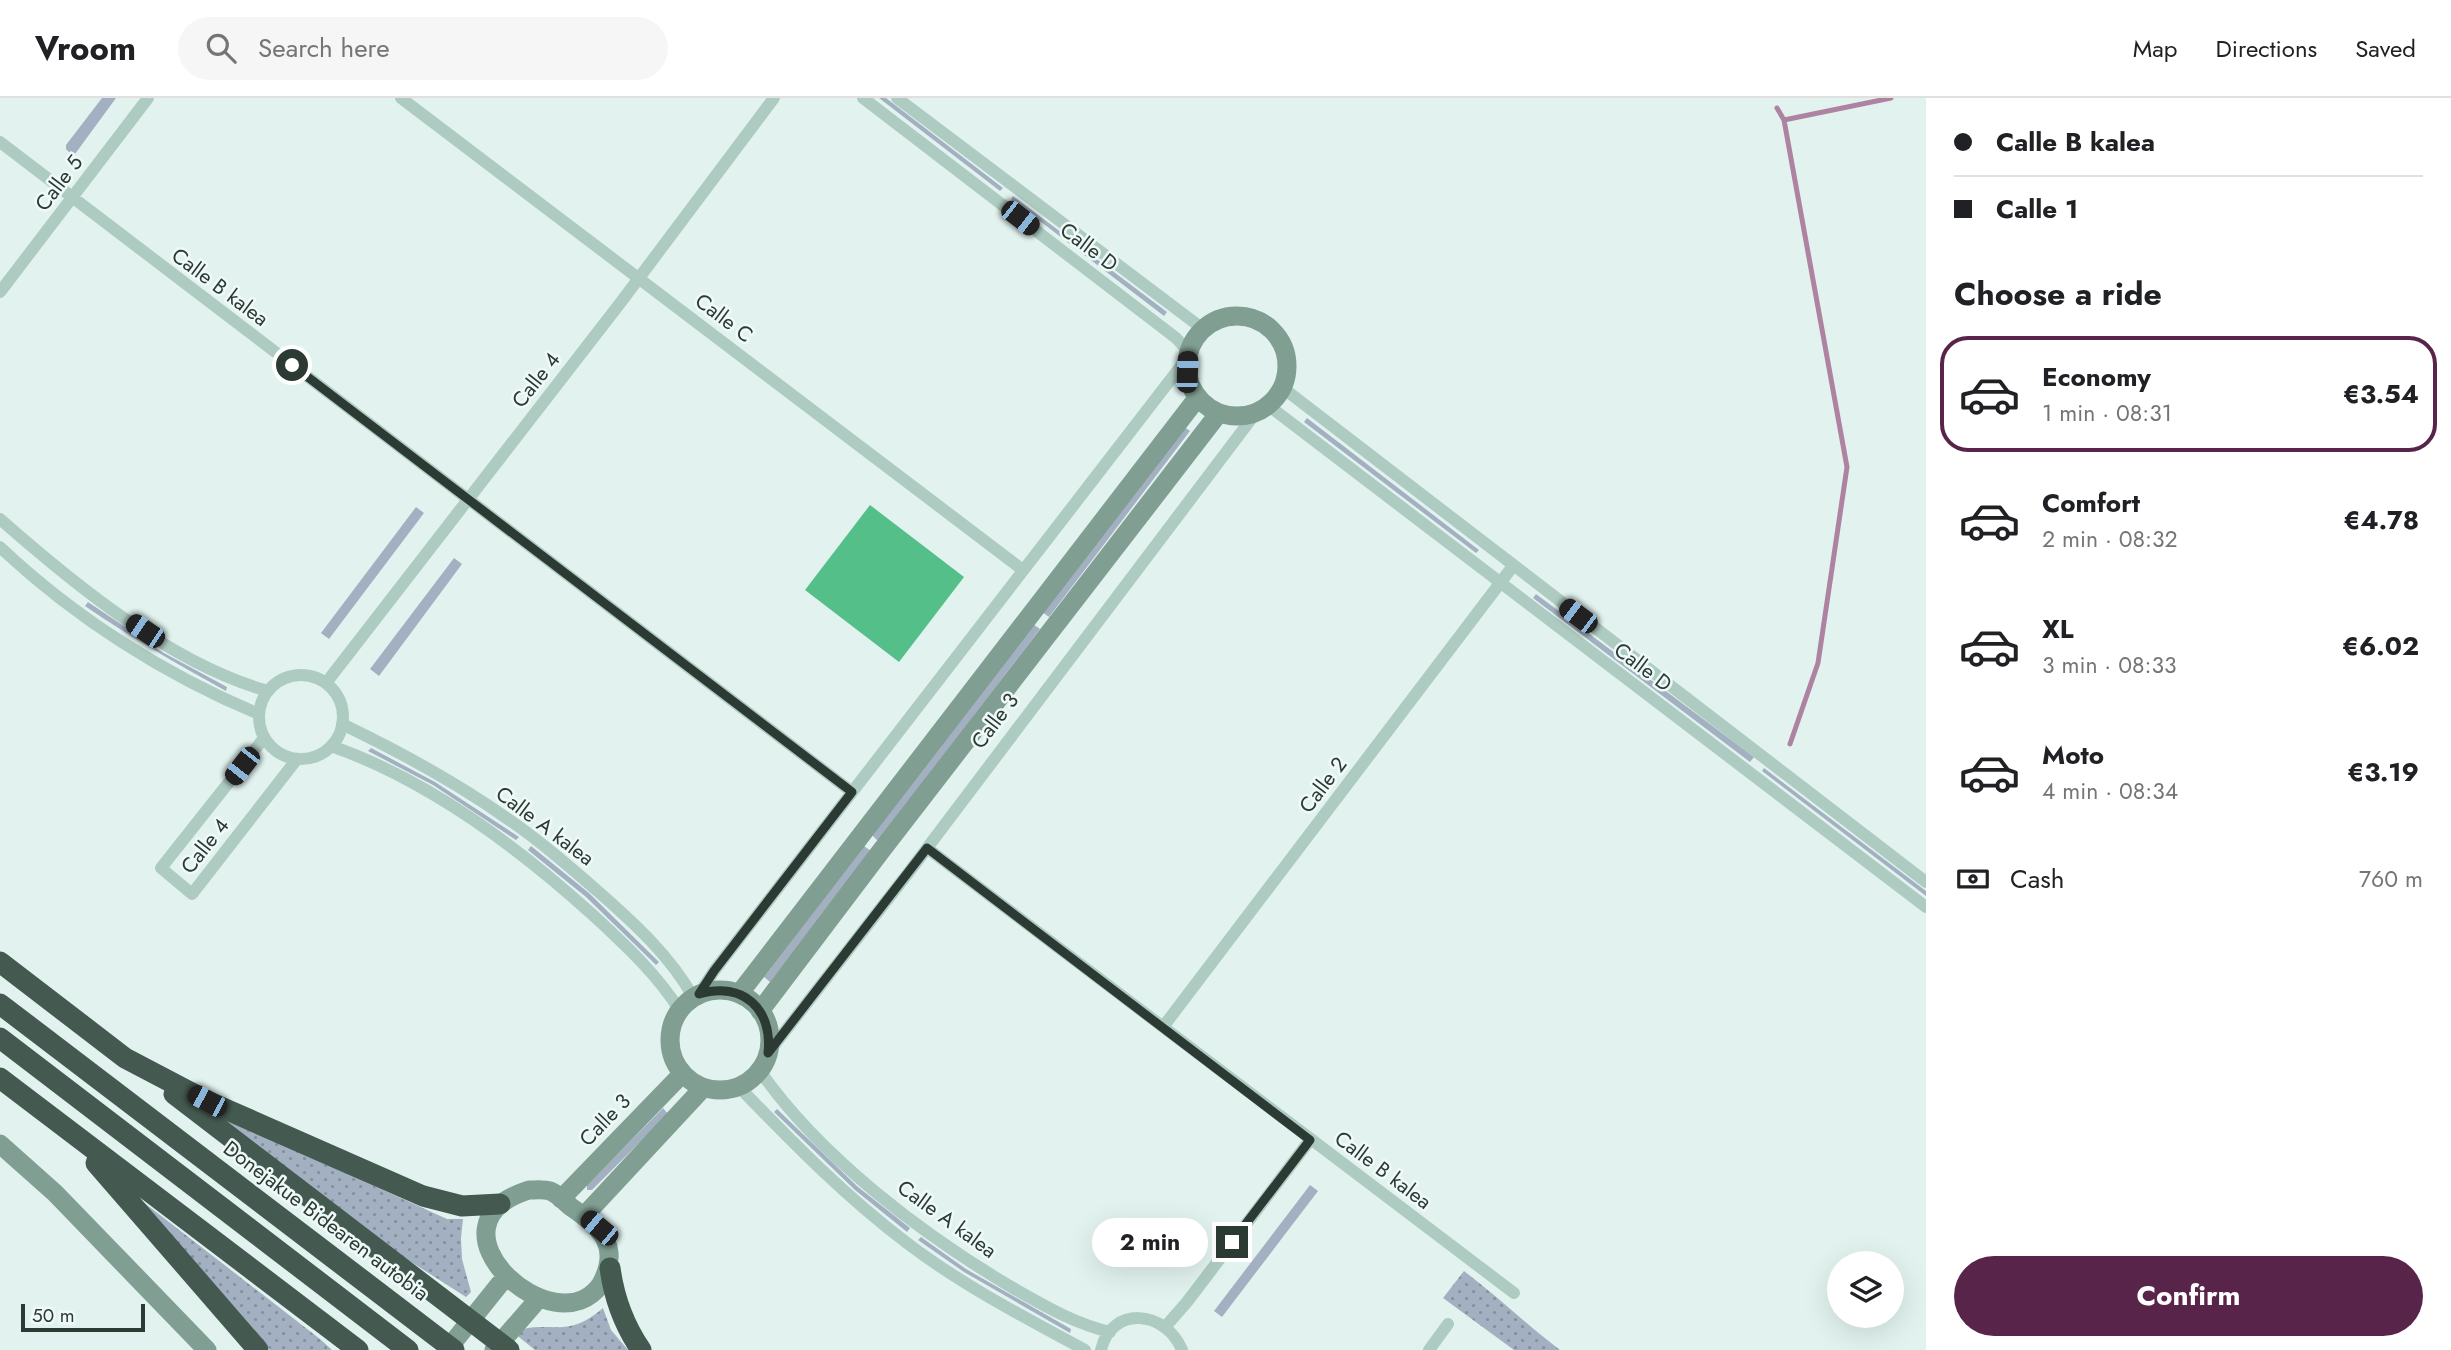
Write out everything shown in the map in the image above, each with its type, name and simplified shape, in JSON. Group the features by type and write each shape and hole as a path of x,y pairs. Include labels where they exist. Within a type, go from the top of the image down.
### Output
{"highway":[{"path":"0,962 509,1350"},
{"name":"Donejakue Bidearen autobia","path":"0,1004 454,1350"},
{"path":"0,1038 408,1350"},
{"path":"125,1058 207,1101 423,1196 462,1206 500,1204"},
{"path":"0,1078 358,1350"},
{"path":"68,1130 258,1350"},
{"path":"610,1268 613,1291 629,1333 642,1350"}],"street":[{"name":"Calle 5","path":"0,292 148,98"},
{"name":"Calle C","path":"401,98 1023,570"},
{"name":"Calle 4","path":"326,683 774,98"},
{"name":"Calle D","path":"863,98 1170,333 1188,355"},
{"name":"Calle D","path":"897,98 1203,330"},
{"name":"Calle B kalea","path":"0,142 852,792"},
{"path":"691,1001 712,990 726,990 739,994 761,1011 770,1038 764,1062 739,1087 715,1091 703,1088 682,1074 674,1062 670,1033 691,1001 1188,355 1203,330 1213,322 1237,316 1249,317 1263,323 1275,332 1285,352 1287,374 1283,388 1262,410 1231,416 1208,407 1198,397 1187,372 1188,355"},
{"name":"Calle D","path":"1283,388 1926,882"},
{"name":"Calle 3","path":"739,994 1198,397"},
{"name":"Calle D","path":"1262,410 1500,582 1926,907"},
{"name":"Calle 3","path":"764,1062 1262,410"},
{"name":"Calle 3","path":"761,1011 881,850 1219,413"},
{"path":"0,519 63,574 145,631 238,682 268,691"},
{"path":"0,547 32,577 74,609 158,664 229,702 259,714"},
{"name":"Calle 2","path":"1163,1027 1513,566"},
{"path":"289,676 314,677 326,683 340,701 342,724 331,746 321,754 297,759 272,748 264,738 259,714 268,691 289,676"},
{"name":"Calle A kalea","path":"342,724 409,757 449,781 548,849 620,911 680,974 691,1001"},
{"name":"Calle 4","path":"264,738 161,868 192,894 297,759"},
{"name":"Calle A kalea","path":"331,746 373,763 467,816 556,882 633,952 670,994 691,1001"},
{"name":"Calle B kalea","path":"927,848 1514,1293"},
{"name":"Calle A kalea","path":"764,1062 779,1098 841,1162 919,1227 993,1276 1045,1306 1082,1325 1110,1332"},
{"name":"Calle 3","path":"561,1199 682,1074"},
{"name":"Calle A kalea","path":"739,1087 813,1162 907,1243 987,1297 1085,1350"},
{"path":"584,1216 703,1088"},
{"path":"1166,1326 1310,1140"},
{"path":"0,1144 55,1193 207,1350"},
{"path":"529,1190 550,1191 561,1199 599,1228 607,1242 610,1268 597,1291 577,1308 554,1311 534,1304 503,1280 490,1261 486,1243 488,1222 500,1204 514,1195 529,1190"},
{"path":"447,1350 503,1280"},
{"path":"494,1350 534,1304"},
{"path":"1101,1350 1110,1332 1119,1324 1143,1318 1166,1326 1176,1336 1182,1350"},
{"path":"1429,1350 1448,1324"}],"shaded area":[{"path":"102,98 116,98 72,155 66,145"},
{"path":"879,98 886,98 1003,188 1000,191"},
{"path":"1013,196 1167,312 1164,316 1011,199"},
{"path":"1307,418 1479,550 1476,553 1304,422"},
{"path":"1183,426 1190,431 1049,617 1042,612"},
{"path":"416,507 424,513 329,639 321,633"},
{"path":"454,558 462,564 379,676 370,669"},
{"path":"1536,594 1754,757 1750,762 1533,598"},
{"path":"88,602 164,653 227,687 226,691 119,629 85,606"},
{"path":"1033,624 1040,629 878,841 872,835"},
{"path":"371,748 435,782 519,837 516,840 433,785 368,751"},
{"path":"1764,768 1926,891 1926,896 1762,771"},
{"path":"531,846 589,893 659,962 656,965 586,897 528,850"},
{"path":"864,846 871,851 770,982 764,977"},
{"path":"201,1107 447,1219 463,1219 462,1259 471,1292 466,1297 358,1228"},
{"path":"663,1108 668,1114 592,1190 587,1190 587,1185"},
{"path":"777,1109 858,1187 910,1228 907,1232 855,1190 774,1112"},
{"path":"1310,1185 1318,1191 1222,1317 1214,1311"},
{"path":"138,1198 320,1339 332,1350 270,1350"},
{"path":"921,1237 966,1269 1071,1329 1070,1333 964,1272 918,1240"},
{"path":"1464,1271 1560,1350 1514,1350 1443,1298"},
{"path":"603,1308 611,1330 628,1350 535,1350 514,1333 532,1327 574,1325"}],"building":[{"path":"870,505 964,577 899,662 805,590"}],"waterway":[{"path":"1784,120 1891,98"},
{"path":"1777,108 1784,120 1847,467 1818,663 1790,744"}],"route":[{"path":"292,365 852,792 699,994 726,990 751,1001 761,1011 767,1024 770,1038 768,1053 927,848 1310,1140 1232,1242"}]}
